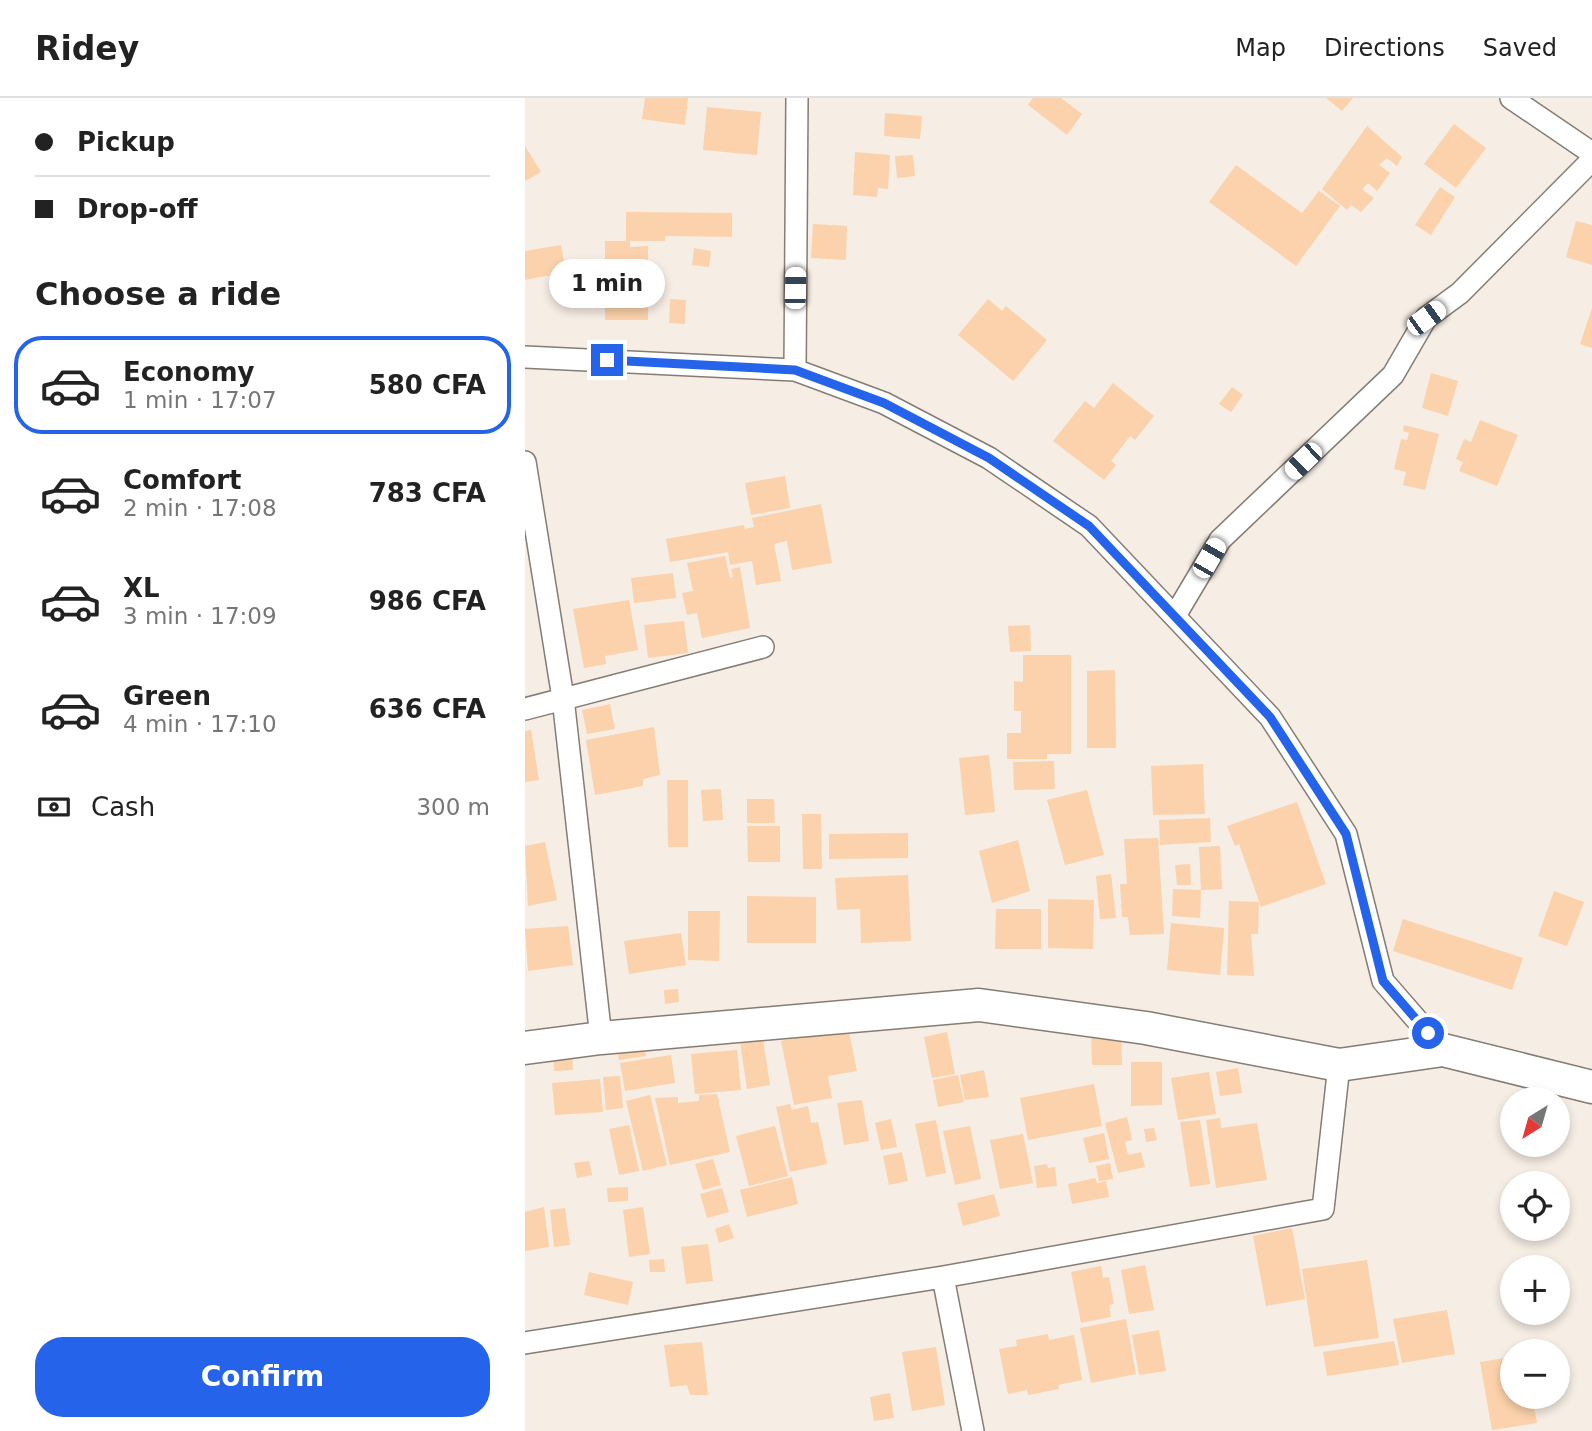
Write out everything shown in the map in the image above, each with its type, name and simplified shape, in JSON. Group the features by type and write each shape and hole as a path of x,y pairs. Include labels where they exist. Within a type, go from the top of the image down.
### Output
{"street":[{"path":"795,370 797,98"},
{"path":"1511,98 1592,153"},
{"path":"1176,614 1220,540 1393,375 1426,318 1460,293 1592,160"},
{"path":"525,358 795,370 884,403 989,458 1089,526 1176,614 1270,717 1346,834 1383,981 1443,1050"},
{"path":"525,462 563,698 601,1038"},
{"path":"525,709 762,647"},
{"path":"525,1048 601,1038 979,1005 1146,1028 1339,1065 1443,1050 1592,1087"},
{"path":"525,1343 943,1277 1323,1209 1339,1065"},
{"path":"943,1277 973,1431"}],"building":[{"path":"645,98 688,98 685,125 642,119"},
{"path":"1033,98 1061,98 1082,114 1067,135 1028,105"},
{"path":"1326,98 1353,98 1342,111"},
{"path":"707,107 761,112 757,155 703,150"},
{"path":"885,113 922,116 920,139 884,136"},
{"path":"1454,124 1486,148 1456,188 1424,164"},
{"path":"1367,126 1402,157 1397,166 1387,158 1379,165 1390,173 1377,191 1368,183 1362,189 1374,198 1361,212 1351,205 1347,210 1322,189"},
{"path":"525,146 541,172 525,181"},
{"path":"855,152 890,155 888,189 878,188 877,197 853,195"},
{"path":"913,155 915,176 897,178 895,156"},
{"path":"1236,165 1302,213 1319,191 1340,206 1296,266 1209,202"},
{"path":"1440,187 1455,197 1431,235 1415,225"},
{"path":"626,212 732,213 732,237 665,236 665,241 630,241 630,247 648,246 648,320 605,320 605,241 626,241"},
{"path":"1576,221 1592,225 1592,265 1566,257"},
{"path":"813,224 847,226 846,260 811,258"},
{"path":"561,245 566,272 525,280 525,251"},
{"path":"694,248 711,251 709,267 692,265"},
{"path":"670,299 686,300 685,324 669,323"},
{"path":"988,299 1002,311 1006,306 1047,340 1013,381 958,335"},
{"path":"1592,308 1592,348 1580,344"},
{"path":"1431,373 1458,381 1448,416 1422,408"},
{"path":"1113,383 1154,416 1135,440 1130,436 1111,461 1116,465 1104,480 1053,441 1085,401 1094,408"},
{"path":"1232,387 1243,395 1231,412 1219,404"},
{"path":"1480,420 1518,435 1497,486 1459,471 1463,462 1456,459 1464,439 1471,442"},
{"path":"1404,425 1439,434 1425,490 1403,485 1406,472 1394,469 1401,439 1407,440 1409,433 1403,431"},
{"path":"785,476 790,508 751,515 745,483"},
{"path":"821,504 832,563 792,570 787,541 774,544 781,581 756,585 752,561 730,565 728,552 670,562 666,539 744,525 745,529 754,527 752,518"},
{"path":"725,556 730,578 733,577 731,569 740,567 750,628 702,638 697,613 687,615 682,593 693,591 687,563"},
{"path":"673,573 676,598 634,603 631,578"},
{"path":"629,600 638,650 605,656 606,664 584,668 573,609"},
{"path":"684,621 688,653 648,658 644,625"},
{"path":"1030,625 1031,651 1010,652 1008,626"},
{"path":"1023,655 1071,655 1071,754 1047,754 1047,759 1007,759 1007,733 1021,733 1021,711 1014,711 1014,681 1023,682"},
{"path":"1115,670 1116,748 1087,748 1087,671"},
{"path":"610,704 615,729 587,734 582,710"},
{"path":"654,727 660,775 643,779 643,786 595,795 586,740"},
{"path":"531,730 539,780 525,782 525,731"},
{"path":"989,755 995,812 965,815 959,758"},
{"path":"1054,761 1055,789 1014,790 1013,762"},
{"path":"1203,764 1205,814 1153,815 1151,766"},
{"path":"667,780 688,780 688,847 668,847"},
{"path":"721,789 723,820 703,821 701,790"},
{"path":"1087,790 1104,855 1065,865 1047,800"},
{"path":"747,799 774,799 775,823 747,823"},
{"path":"1297,802 1326,884 1261,907 1239,844 1235,846 1227,826"},
{"path":"802,814 821,814 822,869 803,869"},
{"path":"1210,818 1211,842 1160,845 1159,820"},
{"path":"747,826 780,826 780,862 748,862"},
{"path":"908,833 908,858 829,859 829,834"},
{"path":"1158,838 1164,934 1130,935 1128,917 1122,917 1120,884 1127,884 1124,839"},
{"path":"1018,840 1030,891 992,903 979,851"},
{"path":"545,842 557,900 528,906 525,846"},
{"path":"1220,846 1222,889 1201,890 1199,847"},
{"path":"1190,864 1191,885 1177,885 1175,865"},
{"path":"1111,874 1116,918 1100,919 1096,876"},
{"path":"908,875 911,941 861,943 860,909 837,910 835,878"},
{"path":"1173,889 1201,890 1200,918 1172,916"},
{"path":"1554,891 1584,902 1567,946 1538,936"},
{"path":"747,896 816,897 816,943 747,943"},
{"path":"1048,899 1094,900 1093,949 1048,948"},
{"path":"1229,901 1259,902 1258,934 1251,934 1254,976 1227,975"},
{"path":"996,909 1041,909 1041,949 995,949"},
{"path":"688,911 720,911 719,961 688,960"},
{"path":"1403,919 1523,958 1512,990 1393,951"},
{"path":"1171,923 1224,928 1220,975 1167,970"},
{"path":"568,926 573,965 528,971 525,929"},
{"path":"681,933 686,965 629,974 624,941"},
{"path":"678,989 679,1002 665,1004 664,990"},
{"path":"848,1028 857,1071 828,1076 832,1098 794,1105 781,1041"},
{"path":"1121,1030 1122,1065 1092,1065 1091,1031"},
{"path":"762,1032 770,1085 747,1089 739,1035"},
{"path":"947,1032 955,1074 932,1078 924,1037"},
{"path":"642,1037 646,1056 619,1060 616,1042"},
{"path":"572,1050 573,1070 554,1071 553,1051"},
{"path":"737,1050 741,1090 695,1094 691,1054"},
{"path":"671,1055 675,1083 625,1091 620,1063"},
{"path":"1131,1062 1162,1062 1162,1105 1131,1106"},
{"path":"1238,1068 1242,1093 1220,1096 1216,1072"},
{"path":"984,1070 989,1097 965,1100 960,1075"},
{"path":"1209,1072 1216,1114 1178,1120 1171,1078"},
{"path":"958,1075 964,1102 938,1107 933,1080"},
{"path":"620,1076 623,1108 606,1110 603,1077"},
{"path":"600,1079 603,1112 555,1115 552,1083"},
{"path":"1094,1084 1102,1126 1028,1140 1020,1098"},
{"path":"717,1094 730,1152 670,1165 655,1098 678,1097 678,1103 699,1101 699,1095"},
{"path":"650,1095 667,1165 643,1171 626,1101"},
{"path":"862,1100 869,1141 844,1145 837,1103"},
{"path":"790,1104 792,1110 808,1106 811,1123 818,1122 827,1164 790,1172 776,1107"},
{"path":"1127,1117 1132,1140 1125,1142 1128,1155 1141,1152 1145,1167 1118,1173 1105,1123"},
{"path":"1220,1118 1221,1128 1257,1123 1267,1180 1216,1188 1206,1120"},
{"path":"891,1119 897,1147 881,1150 875,1123"},
{"path":"936,1120 946,1173 926,1177 915,1124"},
{"path":"1200,1120 1210,1184 1190,1187 1180,1122"},
{"path":"629,1125 639,1171 619,1175 609,1129"},
{"path":"775,1126 788,1176 749,1186 736,1136"},
{"path":"970,1126 981,1179 955,1185 943,1131"},
{"path":"1154,1128 1157,1140 1146,1142 1144,1129"},
{"path":"1104,1133 1109,1159 1089,1163 1083,1138"},
{"path":"1023,1134 1033,1183 1000,1189 990,1140"},
{"path":"902,1152 908,1181 889,1185 883,1156"},
{"path":"713,1159 721,1185 703,1190 695,1164"},
{"path":"589,1161 592,1175 577,1178 574,1163"},
{"path":"1110,1163 1113,1179 1099,1181 1096,1166"},
{"path":"1047,1164 1048,1168 1055,1167 1057,1186 1037,1188 1034,1166"},
{"path":"792,1177 798,1204 747,1217 740,1190"},
{"path":"1095,1178 1097,1183 1106,1181 1109,1197 1072,1204 1068,1184"},
{"path":"628,1187 628,1201 608,1202 607,1188"},
{"path":"722,1188 729,1212 707,1218 700,1194"},
{"path":"994,1194 1000,1216 963,1226 957,1203"},
{"path":"544,1207 549,1247 525,1251 525,1212"},
{"path":"643,1207 650,1254 629,1257 623,1210"},
{"path":"565,1208 570,1245 554,1247 550,1210"},
{"path":"729,1224 734,1238 719,1243 715,1229"},
{"path":"1292,1228 1305,1299 1266,1306 1253,1236"},
{"path":"708,1244 713,1281 686,1284 681,1247"},
{"path":"664,1259 665,1272 650,1272 649,1260"},
{"path":"1367,1260 1379,1338 1314,1347 1302,1269"},
{"path":"1145,1265 1154,1310 1129,1314 1121,1270"},
{"path":"1101,1266 1103,1278 1109,1277 1114,1304 1109,1305 1111,1317 1081,1323 1071,1272"},
{"path":"589,1272 633,1282 628,1305 584,1295"},
{"path":"1447,1310 1455,1354 1402,1363 1393,1319"},
{"path":"1126,1319 1136,1374 1091,1383 1080,1328"},
{"path":"1159,1330 1166,1371 1139,1375 1132,1335"},
{"path":"1048,1334 1049,1340 1074,1335 1082,1380 1058,1385 1059,1389 1028,1395 1027,1390 1008,1394 999,1349 1017,1346 1016,1340"},
{"path":"1394,1341 1399,1365 1327,1376 1323,1352"},
{"path":"702,1342 708,1395 690,1395 687,1385 670,1387 664,1345"},
{"path":"936,1347 945,1405 912,1411 902,1352"},
{"path":"1500,1359 1500,1409 1534,1409 1537,1423 1492,1430 1480,1362"},
{"path":"890,1393 894,1418 874,1421 870,1397"}],"route":[{"path":"607,360 795,370 884,403 989,458 1089,526 1176,614 1270,717 1346,834 1383,981 1428,1033"}]}
